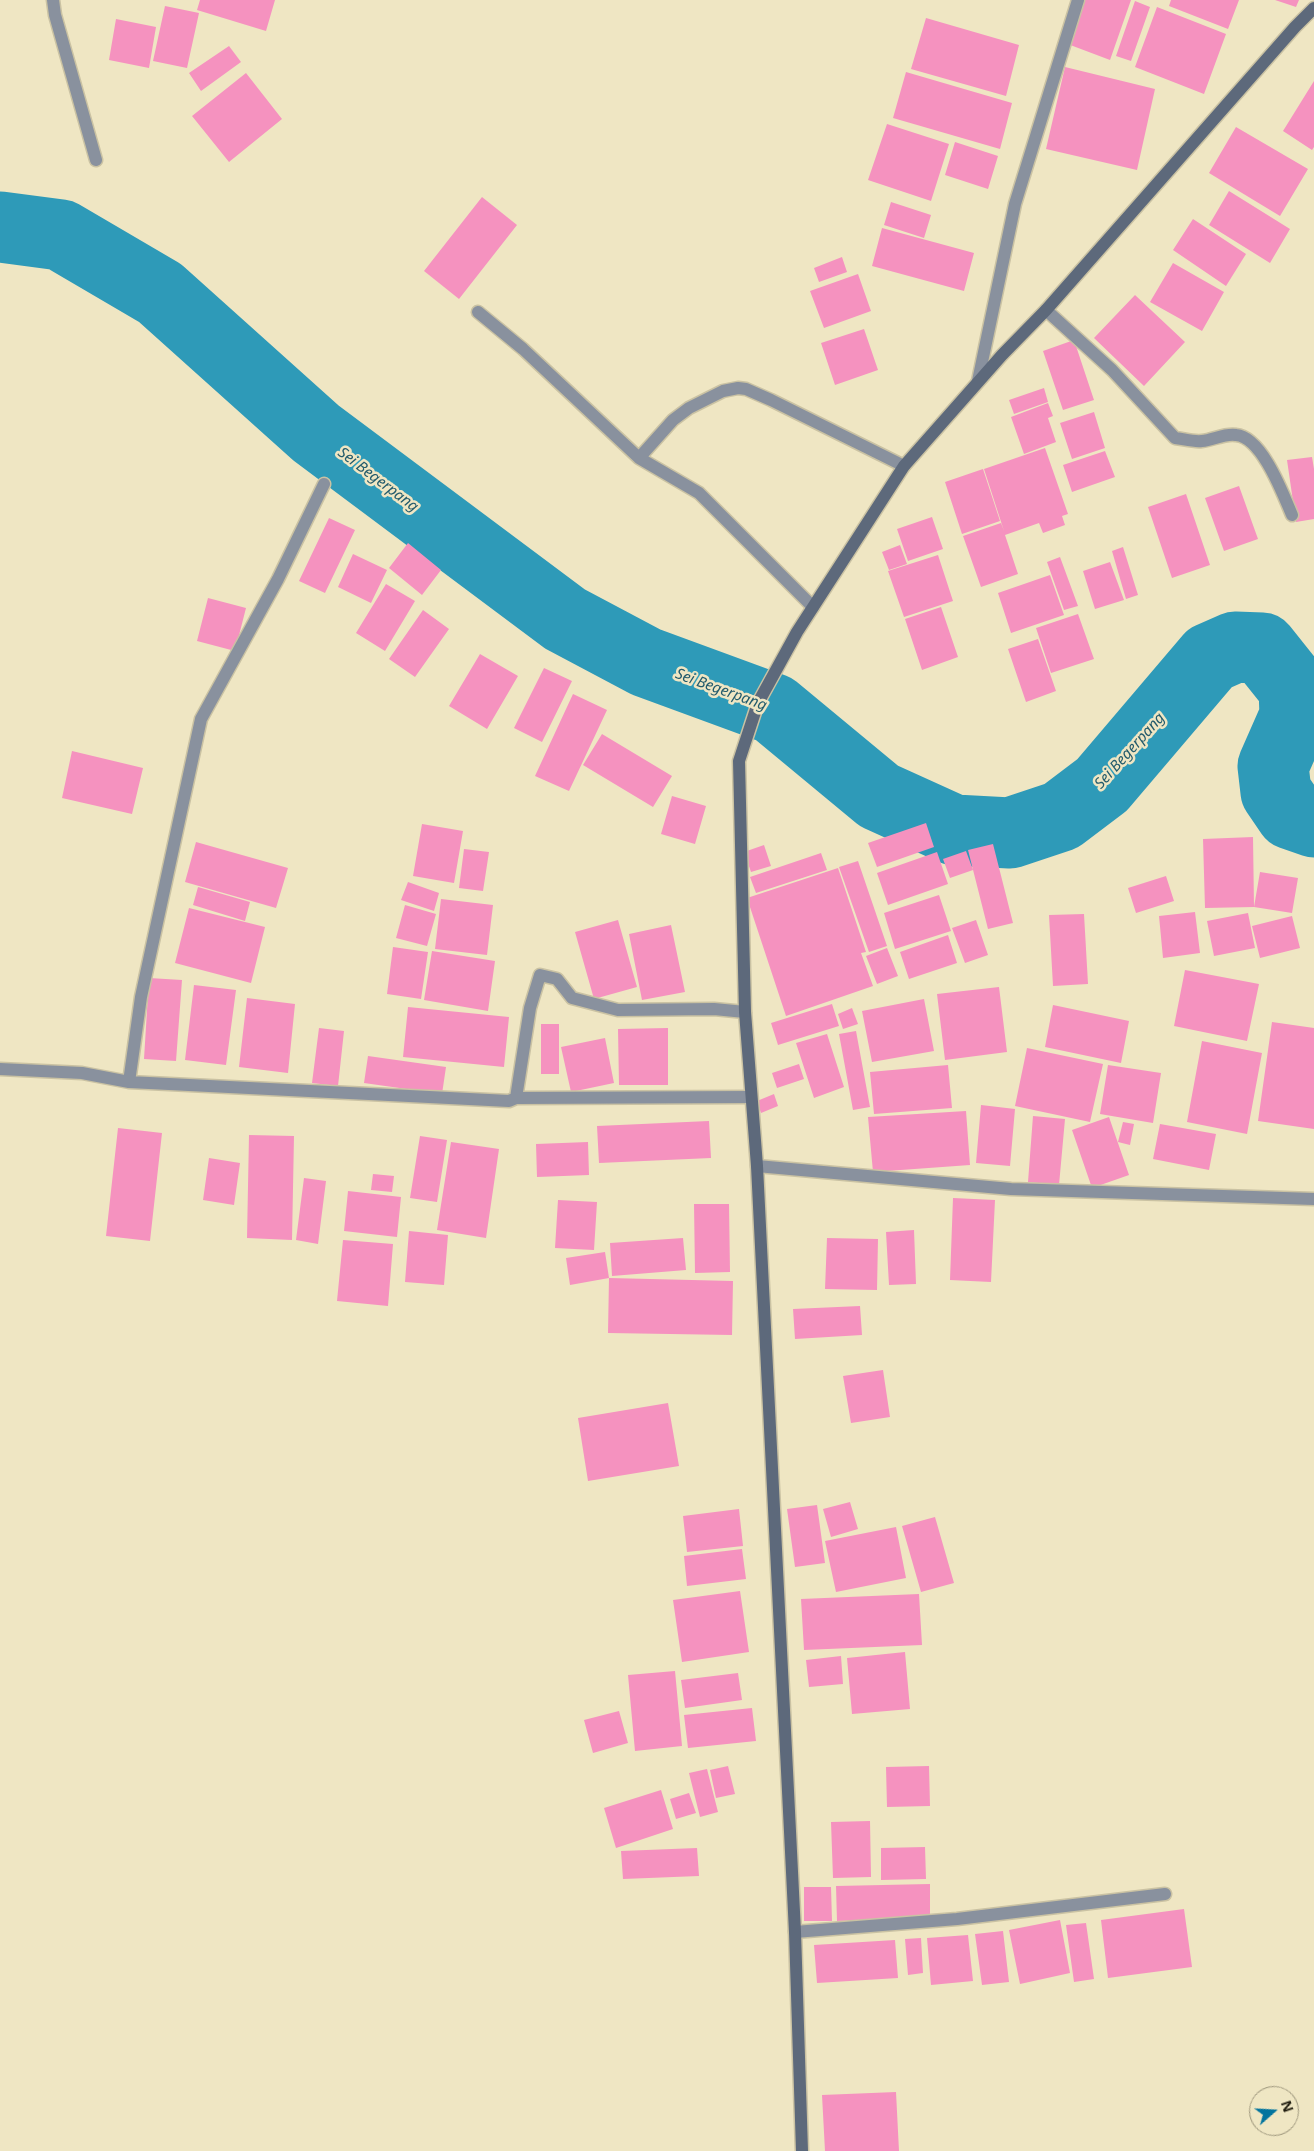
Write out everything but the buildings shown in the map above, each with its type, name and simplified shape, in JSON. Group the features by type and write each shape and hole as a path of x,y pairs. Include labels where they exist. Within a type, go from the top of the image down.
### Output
{"street":[{"path":"53,0 55,15 96,160"},
{"path":"978,382 1015,204 1078,0"},
{"path":"802,2151 795,1932 757,1166 745,1012 739,761 758,703 797,632 904,466 978,382 1046,310 1314,8"},
{"path":"1046,310 1112,370 1175,438 1201,441 1236,434 1247,438 1272,470 1292,515"},
{"path":"478,312 523,349 639,458 699,493 813,607"},
{"path":"639,458 673,420 689,408 722,390 738,388 746,389 772,400 904,466"},
{"path":"129,1082 141,997 201,719 278,579 324,484"},
{"path":"516,1098 530,1008 540,975 556,979 572,998 618,1010 714,1009 745,1012"},
{"path":"0,1069 82,1074 129,1082 509,1101 516,1098 751,1098"},
{"path":"757,1166 1011,1189 1314,1199"},
{"path":"795,1932 957,1919 1165,1894"}],"waterway":[{"name":"Sei Begerpang","path":"0,227 61,235 160,293 316,433 565,619 646,662 774,709 879,796 954,830 1010,833 1061,816 1102,785 1210,658 1235,647 1262,648 1294,688 1295,716 1273,766 1276,792 1291,814 1314,822"}]}
